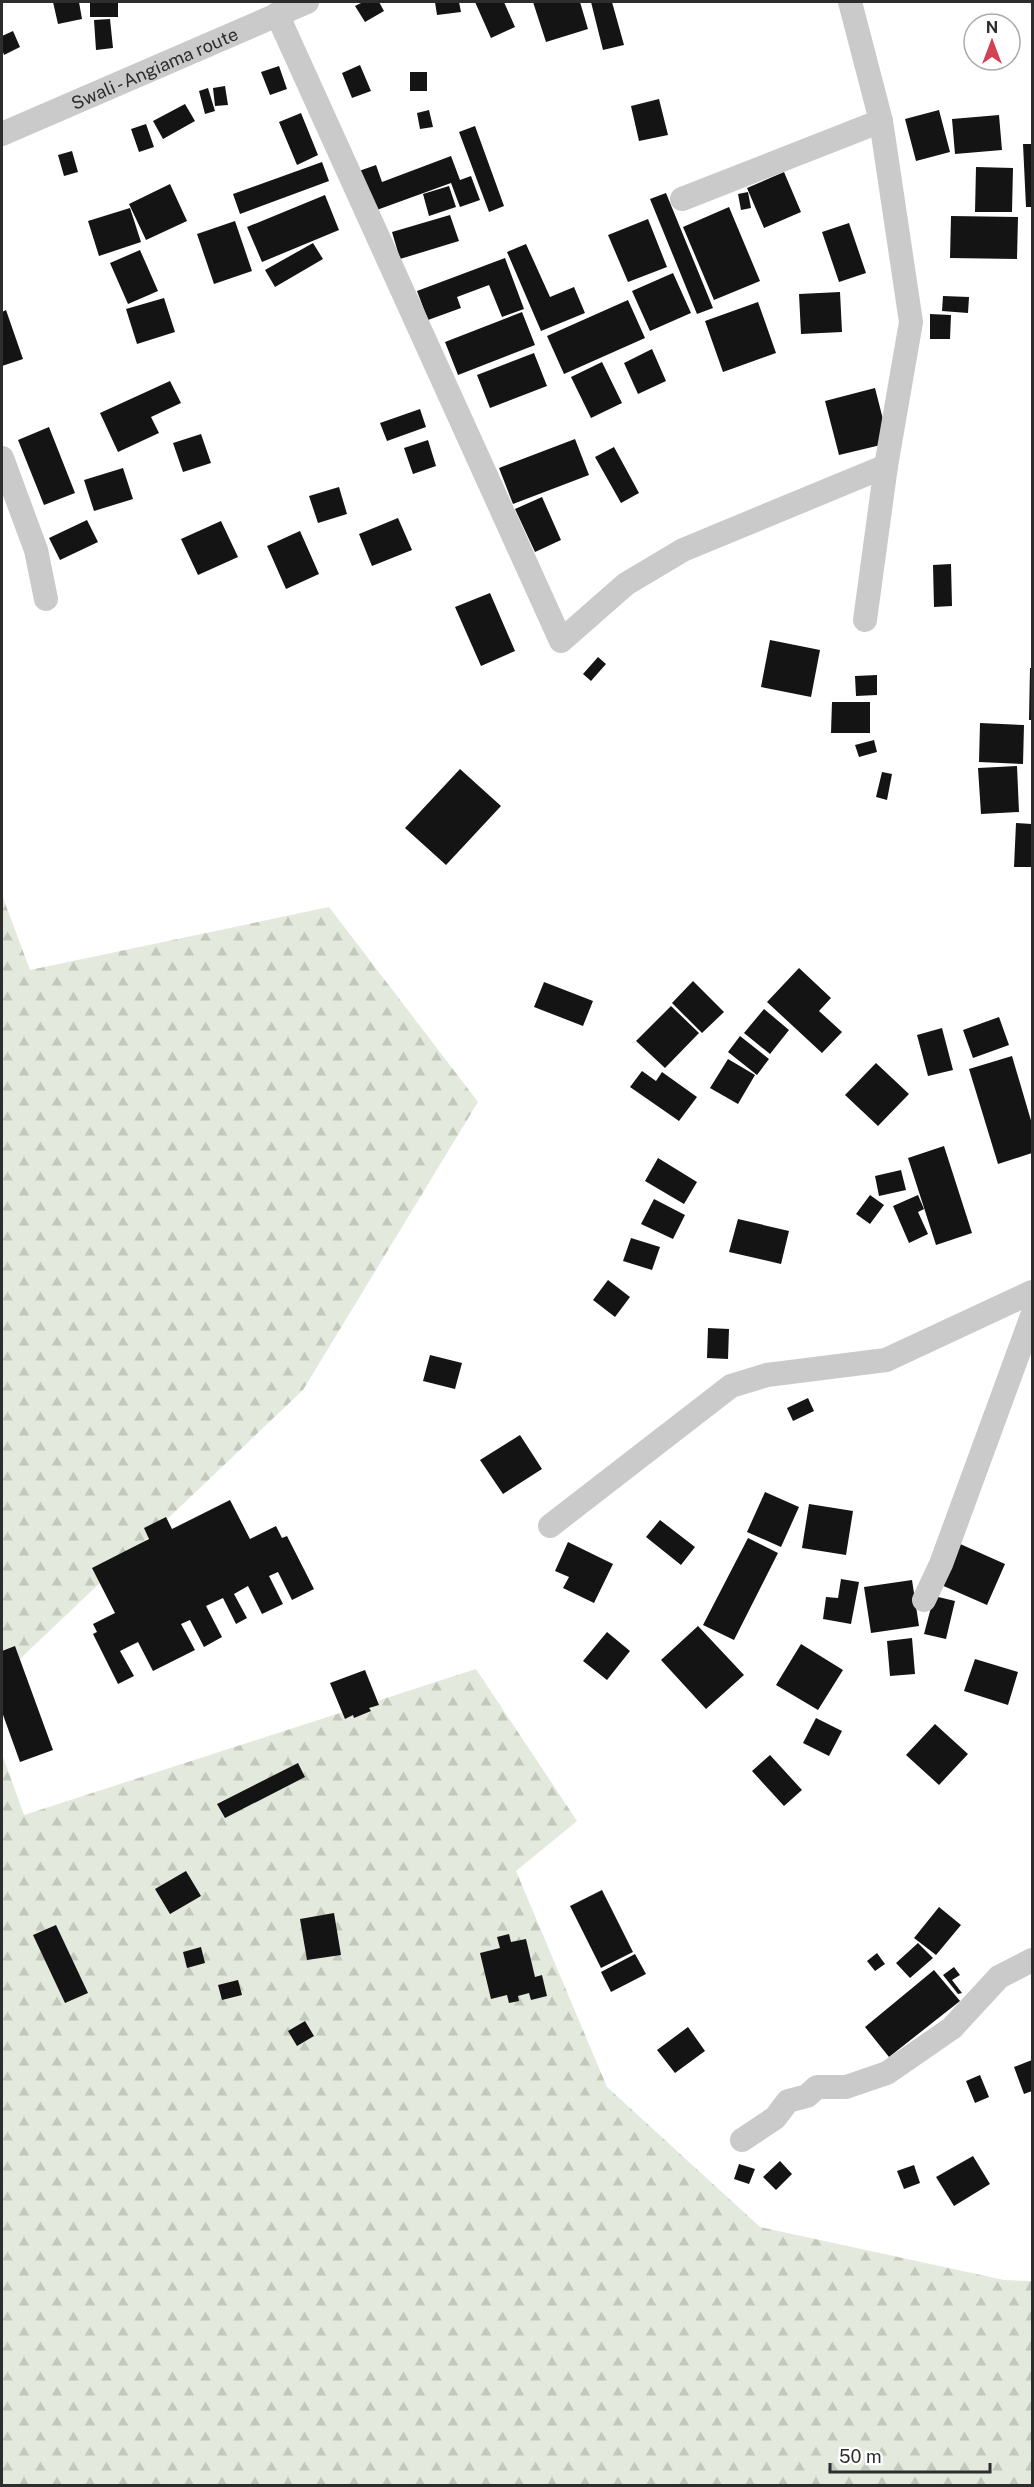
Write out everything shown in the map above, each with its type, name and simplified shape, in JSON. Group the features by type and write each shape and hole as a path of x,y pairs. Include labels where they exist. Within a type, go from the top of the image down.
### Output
{"street":[{"name":"Swali - Angiama route","path":"2,134 307,2"},
{"path":"850,2 881,121 911,322 886,466 865,620"},
{"path":"277,14 561,641 626,584 683,549 886,466"},
{"path":"682,199 881,121"},
{"path":"2,458 36,549 46,599"},
{"path":"550,1526 731,1386 767,1375 886,1360 1032,1292"},
{"path":"924,1600 941,1564 1032,1316"},
{"path":"742,2140 775,2118 788,2101 807,2096 817,2086 846,2086 887,2073 952,2028 999,1977 1032,1960"}],"green space":[{"path":"2,895 30,970 329,907 478,1102 303,1390 2,1676"},
{"path":"476,1669 577,1821 516,1871 607,2087 760,2227 1004,2280 1032,2281 1032,2485 2,2485 2,1754 24,1815"}],"building":[{"path":"53,2 79,2 82,19 58,24"},
{"path":"90,2 118,2 118,17 90,17"},
{"path":"363,2 379,2 384,11 365,22 355,6"},
{"path":"435,2 459,2 461,12 437,15"},
{"path":"475,2 504,2 515,27 491,38"},
{"path":"533,2 580,2 588,29 546,42"},
{"path":"591,2 612,2 624,45 603,50"},
{"path":"110,19 113,48 96,50 94,20"},
{"path":"13,31 20,47 4,55 2,36"},
{"path":"360,65 371,91 352,98 342,73"},
{"path":"279,66 287,89 270,95 261,72"},
{"path":"410,72 427,72 427,91 410,91"},
{"path":"225,86 228,105 215,106 213,88"},
{"path":"208,88 215,111 205,114 199,91"},
{"path":"659,99 668,135 639,141 631,106"},
{"path":"185,104 195,121 163,139 153,121"},
{"path":"429,110 433,127 420,129 417,113"},
{"path":"939,110 950,152 916,161 905,119"},
{"path":"301,113 318,155 297,165 279,122"},
{"path":"999,115 1002,150 955,154 952,119"},
{"path":"146,124 154,147 139,152 131,129"},
{"path":"475,126 504,206 489,212 459,132"},
{"path":"1023,144 1032,144 1032,207 1026,207"},
{"path":"72,151 78,172 64,176 58,155"},
{"path":"451,156 460,180 471,176 480,200 460,207 451,183 374,211 359,171 376,165 382,182"},
{"path":"322,162 329,181 240,214 233,194"},
{"path":"976,167 1013,168 1012,212 975,212"},
{"path":"784,172 801,212 764,228 747,188"},
{"path":"170,184 187,221 146,240 129,204"},
{"path":"449,186 456,207 429,216 423,194"},
{"path":"748,192 751,208 741,210 738,194"},
{"path":"666,193 713,308 697,314 650,199"},
{"path":"325,195 339,230 262,262 247,227"},
{"path":"729,207 760,281 714,300 683,227"},
{"path":"130,208 141,242 99,256 88,221"},
{"path":"450,215 459,241 400,259 392,232"},
{"path":"951,216 1018,217 1017,259 950,258"},
{"path":"648,219 667,267 628,282 608,235"},
{"path":"235,221 252,271 214,284 197,234"},
{"path":"849,223 866,273 839,282 822,232"},
{"path":"313,243 323,259 275,287 265,270"},
{"path":"526,244 550,297 574,287 585,313 541,331 507,252"},
{"path":"140,250 158,291 128,304 110,263"},
{"path":"505,258 524,309 502,317 489,285 457,297 461,308 428,320 417,291"},
{"path":"673,273 691,313 650,331 632,291"},
{"path":"840,292 842,332 801,334 799,294"},
{"path":"943,296 969,297 968,313 942,311"},
{"path":"164,298 175,332 137,344 126,309"},
{"path":"628,300 645,338 564,374 547,336"},
{"path":"758,302 776,353 723,372 705,321"},
{"path":"6,310 23,359 2,366 2,312"},
{"path":"522,312 535,345 458,375 445,342"},
{"path":"930,314 951,315 950,339 930,339"},
{"path":"652,349 666,381 638,394 624,363"},
{"path":"534,353 547,386 490,408 477,375"},
{"path":"602,362 622,403 591,418 571,377"},
{"path":"170,381 181,403 151,417 159,433 118,452 100,413"},
{"path":"875,388 889,443 839,455 825,401"},
{"path":"420,409 426,427 387,441 380,423"},
{"path":"49,427 75,493 44,505 18,440"},
{"path":"201,434 211,463 183,472 173,443"},
{"path":"575,439 589,475 513,504 499,468"},
{"path":"428,440 436,466 413,474 404,448"},
{"path":"614,447 639,493 621,503 595,457"},
{"path":"123,468 133,499 94,511 84,480"},
{"path":"339,487 347,514 318,523 309,496"},
{"path":"542,497 561,540 535,552 515,509"},
{"path":"398,518 412,550 372,566 359,534"},
{"path":"87,520 98,542 60,560 49,538"},
{"path":"221,521 238,557 198,575 181,539"},
{"path":"300,531 319,574 286,589 267,546"},
{"path":"951,564 952,606 934,607 933,565"},
{"path":"490,593 515,651 481,666 455,607"},
{"path":"770,640 820,650 811,697 761,687"},
{"path":"598,657 606,664 591,681 583,674"},
{"path":"1030,668 1032,668 1032,720 1029,720"},
{"path":"877,675 877,695 856,696 855,676"},
{"path":"832,702 870,702 870,733 831,733"},
{"path":"980,723 1024,725 1023,764 979,762"},
{"path":"874,740 877,752 859,757 855,745"},
{"path":"1017,766 1019,812 981,814 978,768"},
{"path":"460,769 501,806 446,865 405,828"},
{"path":"882,772 892,774 887,800 876,797"},
{"path":"1016,823 1032,824 1032,867 1014,867"},
{"path":"799,968 831,998 819,1011 842,1032 822,1053 767,1002"},
{"path":"693,981 724,1012 702,1033 672,1003"},
{"path":"544,982 593,1001 583,1026 534,1007"},
{"path":"671,1006 699,1033 665,1068 636,1041"},
{"path":"764,1009 789,1030 770,1054 744,1033"},
{"path":"999,1017 1009,1045 973,1058 963,1030"},
{"path":"942,1028 953,1070 928,1076 917,1035"},
{"path":"740,1036 769,1059 757,1075 728,1052"},
{"path":"1012,1056 1032,1124 1032,1153 998,1164 969,1069"},
{"path":"728,1059 755,1075 738,1104 710,1088"},
{"path":"876,1063 909,1094 878,1126 845,1095"},
{"path":"642,1071 656,1081 662,1072 697,1097 679,1121 630,1087"},
{"path":"944,1146 972,1233 936,1245 908,1158"},
{"path":"658,1158 697,1182 684,1204 645,1181"},
{"path":"901,1170 906,1190 879,1196 875,1176"},
{"path":"870,1195 884,1205 870,1224 856,1214"},
{"path":"918,1195 924,1209 918,1212 928,1234 909,1243 893,1206"},
{"path":"654,1199 685,1215 673,1239 641,1224"},
{"path":"738,1219 789,1231 781,1264 729,1252"},
{"path":"631,1238 660,1247 652,1270 623,1261"},
{"path":"608,1280 630,1297 615,1317 593,1300"},
{"path":"708,1328 729,1329 728,1359 707,1358"},
{"path":"430,1355 462,1363 455,1389 423,1381"},
{"path":"808,1398 814,1411 793,1421 787,1408"},
{"path":"520,1435 542,1469 503,1494 480,1460"},
{"path":"765,1492 799,1507 781,1547 747,1532"},
{"path":"230,1500 250,1539 276,1526 282,1538 287,1536 314,1589 292,1600 278,1572 269,1576 283,1604 262,1614 248,1586 234,1594 247,1618 236,1624 223,1598 206,1606 222,1637 204,1647 190,1620 181,1624 195,1650 153,1671 138,1642 120,1651 134,1676 118,1684 93,1634 97,1632 93,1624 115,1613 92,1568 149,1539 144,1528 166,1517 172,1529"},
{"path":"809,1504 853,1511 846,1555 802,1548"},
{"path":"660,1520 695,1547 681,1565 646,1537"},
{"path":"748,1538 778,1553 734,1640 703,1625"},
{"path":"568,1542 613,1564 594,1603 563,1588 569,1577 555,1571"},
{"path":"958,1543 1005,1564 987,1605 939,1584"},
{"path":"841,1579 859,1582 851,1624 823,1619 826,1597 838,1598"},
{"path":"912,1580 919,1626 871,1633 864,1587"},
{"path":"934,1596 955,1601 946,1639 924,1634"},
{"path":"698,1626 744,1675 706,1709 661,1660"},
{"path":"607,1632 630,1651 607,1680 583,1661"},
{"path":"912,1638 915,1674 890,1676 887,1641"},
{"path":"801,1644 843,1670 818,1710 776,1685"},
{"path":"15,1646 53,1750 20,1762 2,1712 2,1651"},
{"path":"975,1659 1018,1672 1008,1705 964,1691"},
{"path":"365,1670 379,1705 369,1708 371,1711 354,1718 353,1715 345,1719 330,1683"},
{"path":"816,1718 842,1731 829,1756 803,1743"},
{"path":"935,1724 968,1754 939,1785 906,1755"},
{"path":"770,1755 802,1790 784,1806 752,1771"},
{"path":"298,1763 305,1777 225,1818 217,1804"},
{"path":"186,1871 201,1896 170,1914 155,1889"},
{"path":"602,1890 633,1952 601,1968 570,1906"},
{"path":"939,1907 961,1925 936,1955 914,1938"},
{"path":"334,1913 341,1955 307,1960 300,1919"},
{"path":"56,1925 88,1993 65,2003 33,1935"},
{"path":"509,1934 511,1942 526,1939 535,1977 542,1975 547,1996 531,2000 529,1993 518,1996 519,2001 509,2003 507,1995 491,1999 480,1953 500,1948 497,1937"},
{"path":"918,1943 933,1958 910,1978 896,1963"},
{"path":"201,1947 205,1963 187,1968 183,1952"},
{"path":"877,1953 885,1964 875,1971 867,1961"},
{"path":"635,1954 646,1974 611,1992 601,1972"},
{"path":"954,1967 960,1975 952,1980 962,1993 958,1994 943,1975"},
{"path":"934,1970 960,2001 889,2057 865,2027"},
{"path":"238,1980 242,1995 222,2000 218,1985"},
{"path":"305,2021 314,2036 297,2046 288,2031"},
{"path":"688,2027 705,2051 675,2073 657,2050"},
{"path":"1032,2060 1032,2091 1024,2094 1014,2067"},
{"path":"980,2075 989,2097 975,2103 966,2081"},
{"path":"973,2156 990,2184 954,2206 936,2177"},
{"path":"780,2161 792,2174 776,2190 763,2177"},
{"path":"739,2164 755,2169 749,2184 734,2179"},
{"path":"914,2165 920,2183 904,2189 897,2171"}]}
